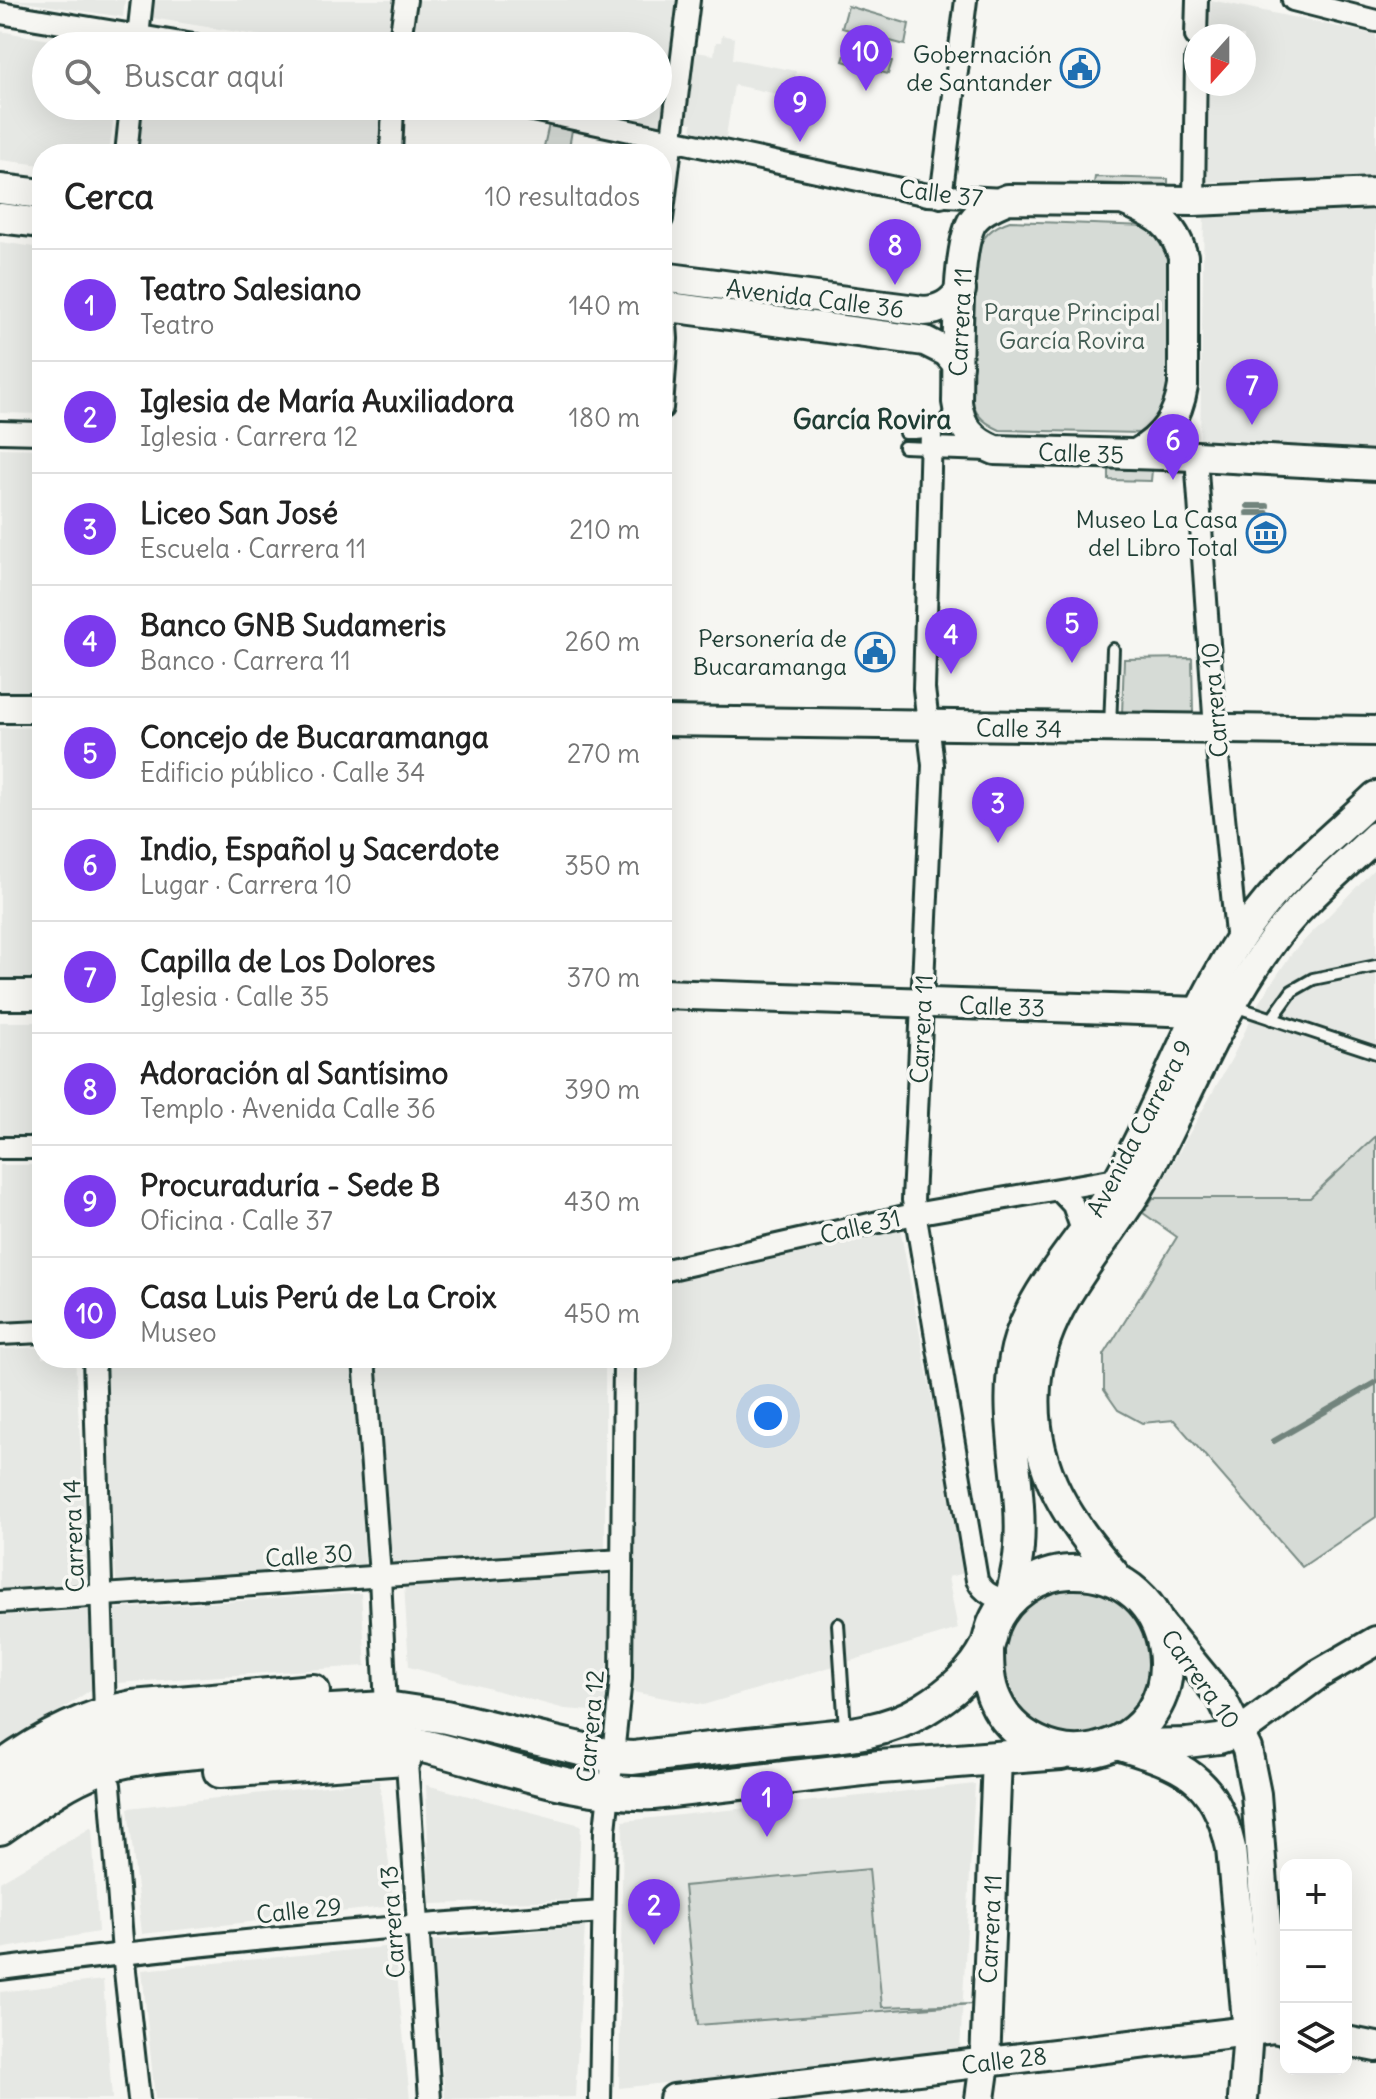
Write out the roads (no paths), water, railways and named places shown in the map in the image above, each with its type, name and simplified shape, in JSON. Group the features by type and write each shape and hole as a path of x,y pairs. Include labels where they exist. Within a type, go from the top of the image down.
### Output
{"main road":[{"path":"0,1796 78,1748 139,1731 197,1738 323,1737 486,1762 610,1792 653,1793 880,1767 1093,1751 1114,1744 1136,1730 1150,1715 1166,1676 1167,1655 1155,1616 1141,1599 1124,1585 1097,1574 1068,1572 1040,1578 1009,1601 995,1622 987,1647 987,1675 995,1702 1011,1724 1033,1741 1052,1749 1072,1752"},
{"path":"0,1828 73,1779 101,1767 197,1738 386,1701 415,1699 510,1732 614,1757 633,1758 846,1735 895,1724 925,1709 950,1692 967,1675 987,1647"},
{"path":"0,1769 72,1725 133,1707 327,1690 386,1701"},
{"path":"0,1850 62,1808 110,1785 164,1775 315,1763 406,1750"}],"street":[{"path":"139,32 142,0"},
{"path":"401,32 406,0"},
{"path":"670,144 689,0"},
{"path":"941,197 966,0"},
{"path":"1196,24 1197,0"},
{"path":"1293,0 1376,21"},
{"path":"0,13 94,32"},
{"path":"1194,201 1195,96"},
{"path":"127,144 130,120"},
{"path":"391,144 392,120"},
{"name":"Calle 37","path":"576,120 941,197 1194,201 1376,193"},
{"path":"0,189 32,193"},
{"name":"Carrera 11","path":"995,450 981,444 963,424 957,405 961,290 963,254 973,222 980,213 1008,199"},
{"path":"1123,200 1150,212 1170,227 1183,256 1183,386 1180,406 1168,429 1136,454"},
{"path":"0,218 32,222"},
{"name":"Avenida Calle 36","path":"672,294 924,311 939,309 952,302 961,290"},
{"name":"Avenida Calle 36","path":"672,295 925,341 947,352 958,365"},
{"path":"0,432 32,433"},
{"name":"Carrera 11","path":"931,441 924,689 933,765 914,1214 977,1580 982,1590 1009,1601"},
{"name":"Calle 35","path":"931,441 995,450 1196,456 1376,466"},
{"name":"Carrera 10","path":"1196,456 1215,729 1237,943"},
{"path":"0,708 32,708"},
{"name":"Calle 34","path":"672,721 1376,731"},
{"name":"Avenida Carrera 9","path":"1009,1601 1019,1548 1011,1426 1011,1383 1016,1346 1045,1285 1083,1233 1132,1177 1199,1012 1237,943 1280,888 1376,796"},
{"name":"Avenida Carrera 9","path":"1124,1585 1067,1514 1054,1490 1039,1445 1037,1385 1047,1337 1056,1314 1132,1177 1232,1005 1277,936 1376,836"},
{"name":"Calle 33","path":"672,994 1199,1012"},
{"path":"0,995 32,995"},
{"path":"0,1148 32,1148"},
{"name":"Calle 31","path":"672,1269 914,1214 1132,1177"},
{"path":"1059,1190 1073,1205 1083,1233"},
{"path":"0,1334 32,1332"},
{"name":"Carrera 14","path":"94,1368 105,1713"},
{"path":"365,1368 386,1701"},
{"name":"Carrera 12","path":"600,2099 605,1830 621,1695 624,1368"},
{"name":"Calle 30","path":"0,1602 622,1560"},
{"name":"Carrera 10","path":"1155,1616 1222,1699 1240,1732 1252,1768 1269,2030 1243,2099"},
{"path":"1114,1744 1187,1743 1219,1739 1240,1732 1310,1680 1376,1641"},
{"name":"Carrera 10","path":"1114,1744 1165,1760 1186,1772 1202,1785 1216,1803 1226,1826 1269,2030"},
{"name":"Carrera 13","path":"406,1750 430,2099"},
{"name":"Carrera 11","path":"980,2099 985,2063 997,1758"},
{"path":"110,1785 123,1953 139,2099"},
{"name":"Calle 29","path":"0,1969 123,1953 418,1924 603,1912"},
{"name":"Calle 28","path":"674,2099 1269,2030"},
{"path":"1352,2042 1376,2047"}],"lane":[{"path":"904,447 931,441 949,415 957,393"},
{"path":"905,433 931,441"},
{"path":"1110,729 1113,649"},
{"path":"1272,1019 1292,991 1313,979 1376,966"},
{"path":"1232,1005 1376,1053"},
{"path":"838,1624 846,1735"}],"waterway":[{"path":"1248,506 1267,506"},
{"path":"1247,513 1267,513"},
{"path":"1274,1441 1376,1382"}],"place":[{"name":"Gobernación de Santander","path":"1080,68"},
{"name":"Casa Luis Perú de La Croix","path":"866,91"},
{"name":"Procuraduría - Sede B","path":"800,142"},
{"name":"Adoración al Santísimo","path":"895,285"},
{"name":"Capilla de Los Dolores","path":"1252,425"},
{"name":"Indio, Español y Sacerdote","path":"1173,480"},
{"name":"Museo La Casa del Libro Total","path":"1266,533"},
{"name":"Personería de Bucaramanga","path":"875,652"},
{"name":"Concejo de Bucaramanga","path":"1072,663"},
{"name":"Banco GNB Sudameris","path":"951,674"},
{"name":"Liceo San José","path":"998,843"},
{"name":"Teatro Salesiano","path":"767,1837"},
{"name":"Iglesia de María Auxiliadora","path":"654,1945"}],"district":[{"name":"García Rovira","path":"872,419"}],"park label":[{"name":"Parque Principal García Rovira","path":"1072,326"}]}
